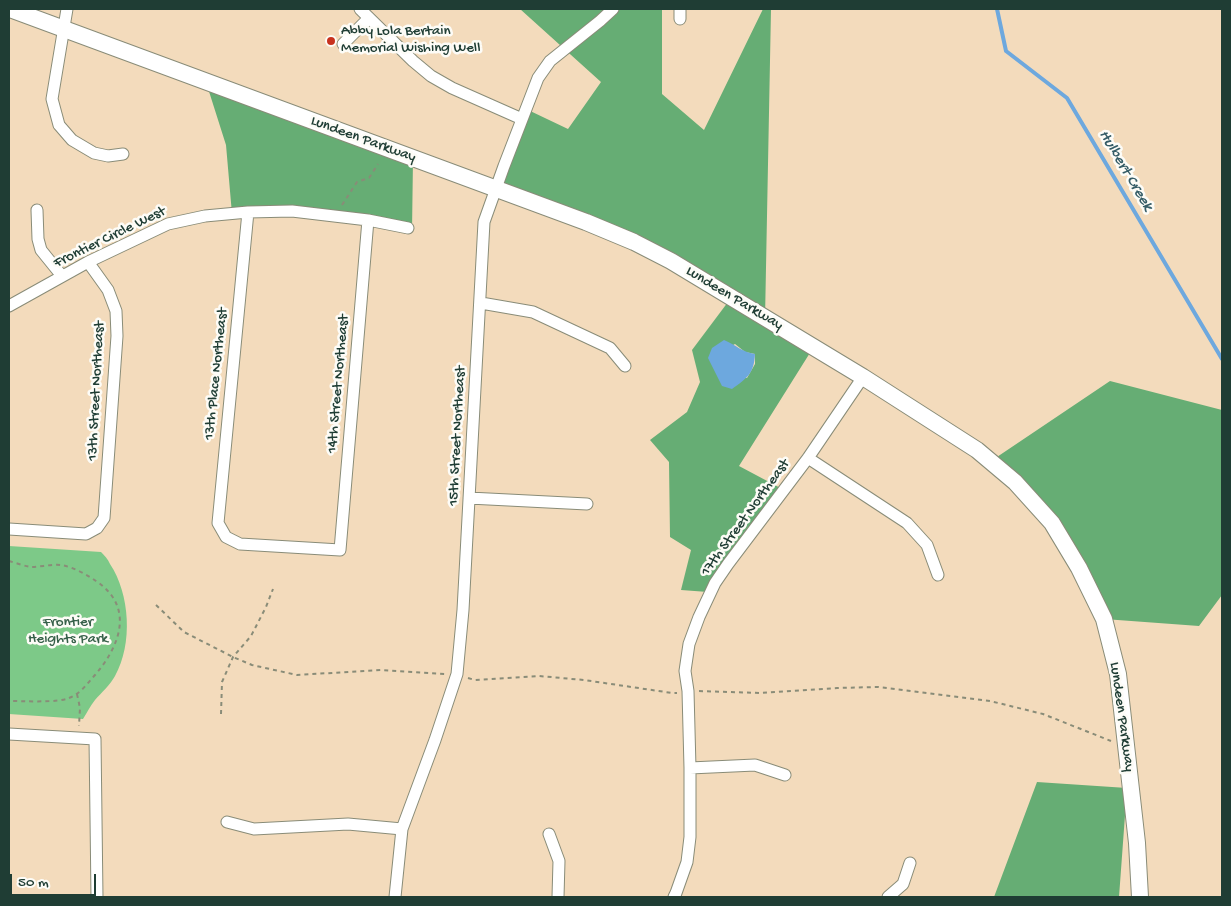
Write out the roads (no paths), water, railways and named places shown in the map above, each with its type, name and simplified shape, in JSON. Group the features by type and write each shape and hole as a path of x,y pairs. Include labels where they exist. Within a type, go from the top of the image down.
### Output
{"main road":[{"name":"Lundeen Parkway","path":"10,9 586,222 634,242 671,261 863,377 977,450 1015,482 1052,523 1079,568 1104,619 1118,674 1137,843 1140,897"}],"street":[{"path":"67,9 52,99 59,125 72,140 94,153 108,156 123,154"},
{"path":"360,9 413,61 432,76 452,88 522,119"},
{"name":"15th Street Northeast","path":"395,897 402,829 457,674 464,610 484,222 538,78 550,62 613,9"},
{"path":"343,44 369,18"},
{"path":"37,210 38,240 41,250 62,276"},
{"name":"Frontier Circle West","path":"9,306 88,262 168,224 205,216 248,212 292,211 368,220 408,228"},
{"name":"13th Place Northeast","path":"248,212 218,523 226,537 240,544 340,550"},
{"name":"14th Street Northeast","path":"340,550 368,220"},
{"name":"13th Street Northeast","path":"9,529 86,534 98,528 104,518 117,336 116,311 108,290 88,262"},
{"path":"481,303 533,312 610,348 625,366"},
{"name":"17th Street Northeast","path":"674,897 686,862 690,837 690,768 686,671 689,644 699,616 728,564 808,458 863,377"},
{"path":"808,458 906,523 926,545 938,575"},
{"path":"469,498 587,504"},
{"path":"9,734 95,739 97,897"},
{"path":"690,768 755,765 785,776"},
{"path":"227,822 254,829 348,824 402,829"},
{"path":"549,834 559,860 558,897"},
{"path":"888,897 903,884 910,863"}],"water":[{"path":"724,340 755,354 749,375 732,389 722,386 708,358 712,348"}],"waterway":[{"name":"Hulbert Creek","path":"997,9 1006,51 1067,98 1222,359"}],"place":[{"name":"Abby Lola Bertain Memorial Wishing Well","path":"331,41"}],"park label":[{"name":"Frontier Heights Park","path":"68,632"}]}
